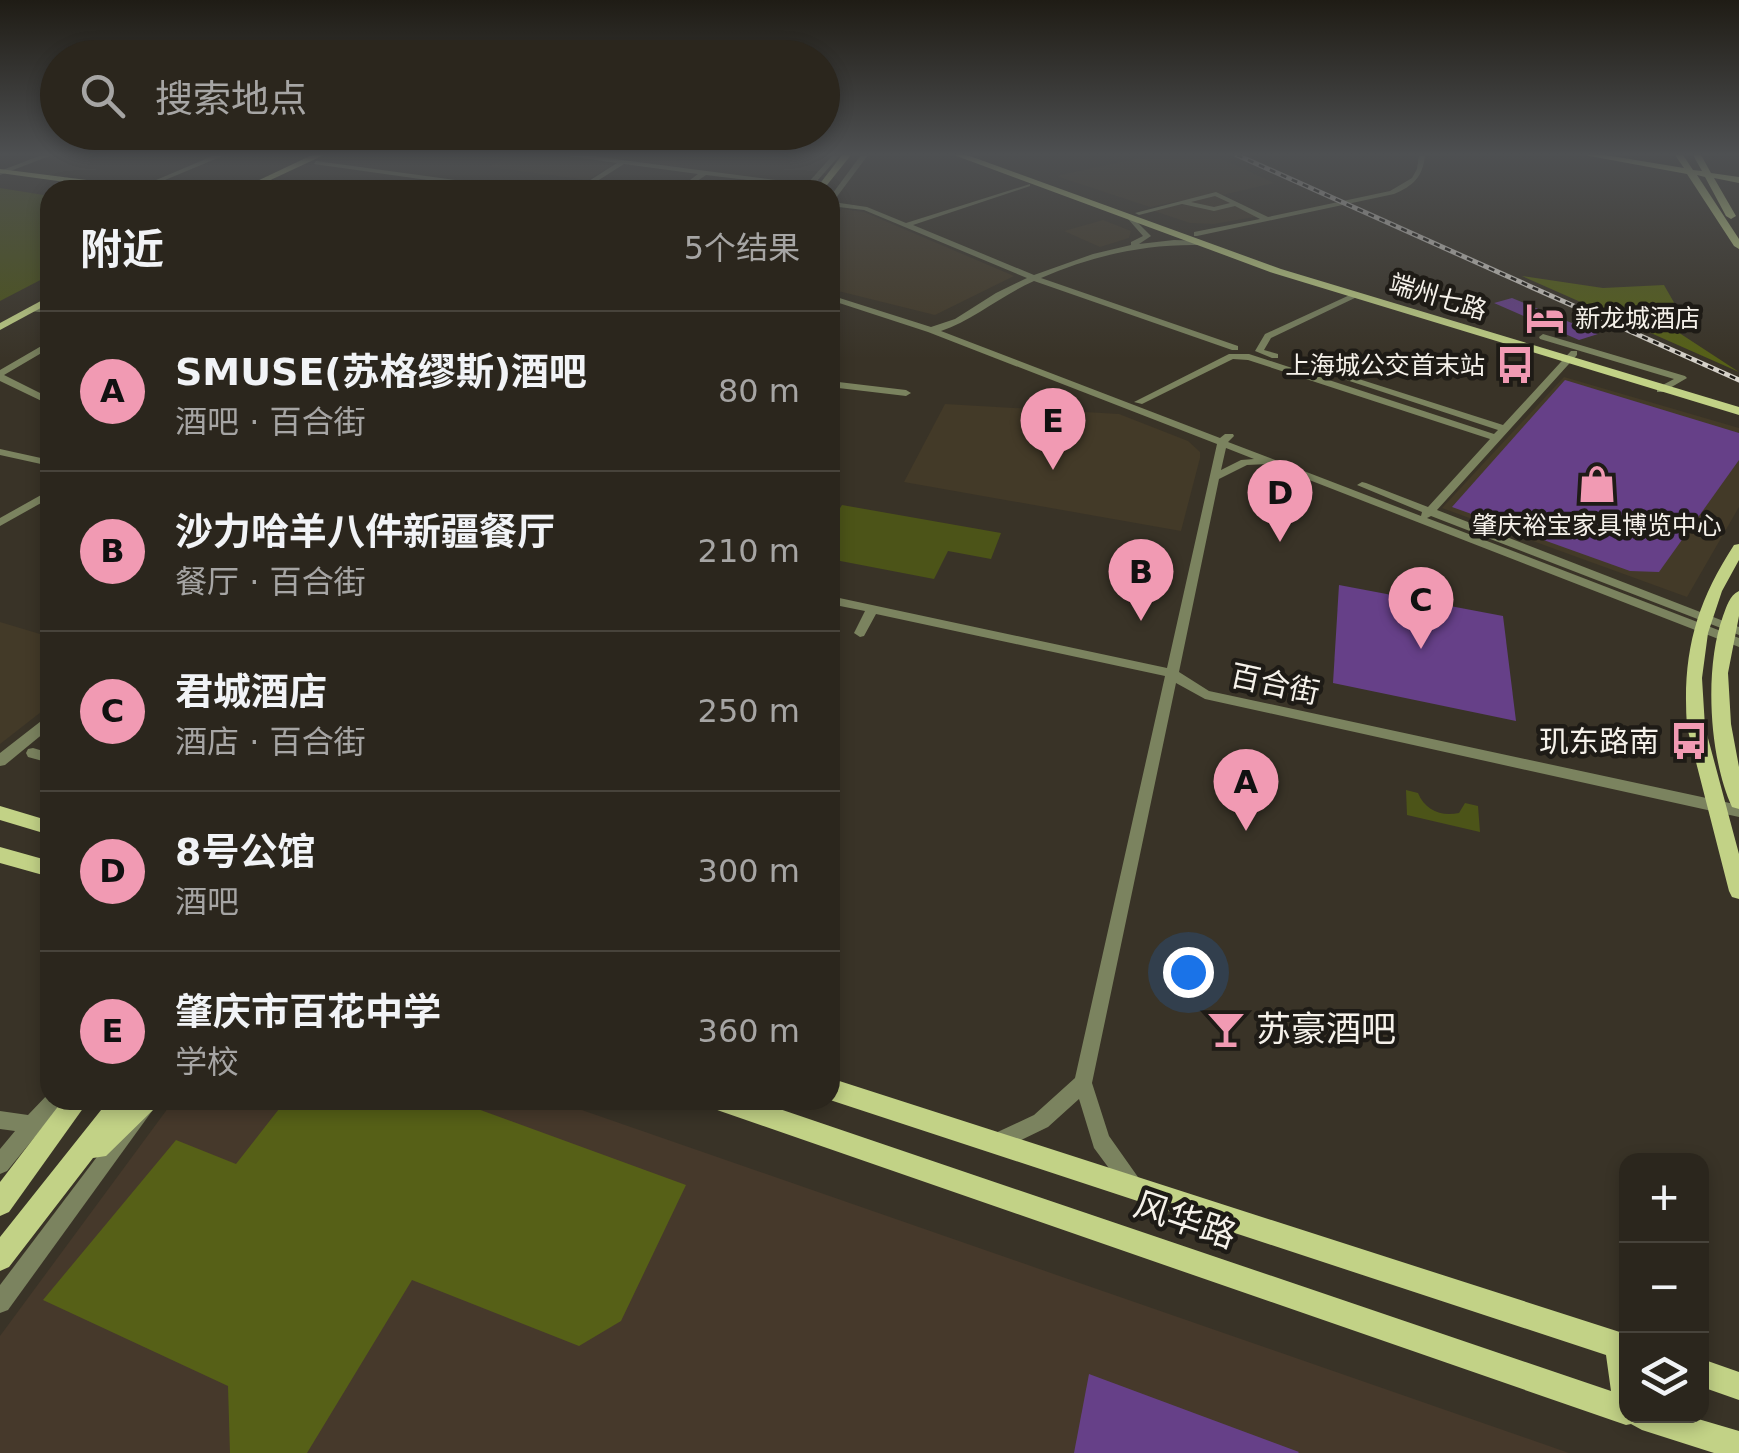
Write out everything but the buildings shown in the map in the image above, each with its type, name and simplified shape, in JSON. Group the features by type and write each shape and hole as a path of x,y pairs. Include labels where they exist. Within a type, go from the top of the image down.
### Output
{"main road":[{"name":"端州七路","path":"1157,223 1355,296 1571,356"},
{"path":"1724,223 1739,246"},
{"name":"端州七路","path":"1198,239 1737,407"},
{"path":"0,316 40,294"},
{"path":"0,327 40,309"},
{"name":"端州七路","path":"1666,387 1713,405 1737,407"},
{"path":"1739,548 1702,620 1693,700 1696,727 1739,892"},
{"path":"1739,596 1718,711 1739,802"},
{"path":"0,813 40,825"},
{"path":"0,855 40,866"},
{"name":"风华路","path":"840,1092 1619,1346"},
{"path":"0,1203 70,1110"},
{"path":"0,1258 116,1110"},
{"path":"50,1193 138,1110"},
{"name":"风华路","path":"749,1110 1619,1408"},
{"path":"1664,1423 1737,1446"}],"street":[{"path":"901,223 1030,277 1235,348"},
{"path":"906,225 913,223"},
{"path":"932,327 986,293 1084,255 1142,242 1147,236 1139,223"},
{"path":"944,328 1030,277 1129,249 1198,239 1250,223"},
{"path":"1355,296 1268,336 1259,350 1500,434"},
{"path":"840,298 932,327 1732,633"},
{"path":"932,327 944,328 1140,402 1278,463 1426,514"},
{"path":"1543,337 1682,378 1666,387"},
{"path":"40,350 0,376 40,397"},
{"path":"1140,402 1232,356 1248,357 1500,434"},
{"path":"1426,514 1571,356"},
{"path":"840,385 906,393"},
{"path":"1137,1190 1102,1141 1083,1083 1214,478 1226,439"},
{"path":"0,452 40,461"},
{"path":"1214,478 1245,462 1278,463"},
{"path":"0,523 40,499"},
{"name":"百合街","path":"840,602 1171,673 1205,695 1739,811"},
{"path":"860,634 872,609"},
{"path":"0,761 40,728"},
{"path":"33,753 40,755"},
{"path":"996,1144 1041,1122 1083,1083"},
{"path":"0,1164 45,1110"},
{"path":"0,1302 142,1110"},
{"path":"0,1120 33,1125"}],"shaded area":[{"path":"840,223 889,223 1014,276 935,315 840,291"},
{"path":"1110,223 1131,231 1129,238 1100,247 1064,231"},
{"name":"肇庆裕宝家具博览中心","path":"1564,377 1739,428 1739,507 1687,597 1442,508"},
{"path":"945,404 1119,414 1188,441 1200,452 1200,458 1181,531 904,482"},
{"path":"0,622 40,634 40,713 0,744"},
{"path":"167,1110 582,1110 1569,1453 0,1453 0,1336"}],"green space":[{"path":"0,223 40,223 40,280 0,301"},
{"path":"1522,276 1603,288 1664,285 1684,320 1664,323 1739,372"},
{"path":"842,505 1001,533 991,559 948,551 934,579 840,561"},
{"path":"1406,790 1418,793 1429,808 1440,813 1459,813 1465,803 1478,806 1480,832 1407,815"},
{"path":"278,1110 480,1110 686,1185 621,1321 579,1346 412,1280 307,1453 230,1453 228,1386 43,1300 176,1140 236,1164"}],"railway":[{"path":"1388,223 1739,380"}],"place":[{"name":"新龙城酒店","path":"1545,318"},
{"name":"上海城公交首末站","path":"1515,365"},
{"name":"肇庆市百花中学","path":"1053,470"},
{"name":"肇庆裕宝家具博览中心","path":"1597,484"},
{"name":"8号公馆","path":"1280,542"},
{"name":"沙力哈羊八件新疆餐厅","path":"1141,621"},
{"name":"君城酒店","path":"1421,649"},
{"name":"玑东路南","path":"1689,741"},
{"name":"SMUSE(苏格缪斯)酒吧","path":"1246,831"},
{"name":"苏豪酒吧","path":"1226,1029"}]}
